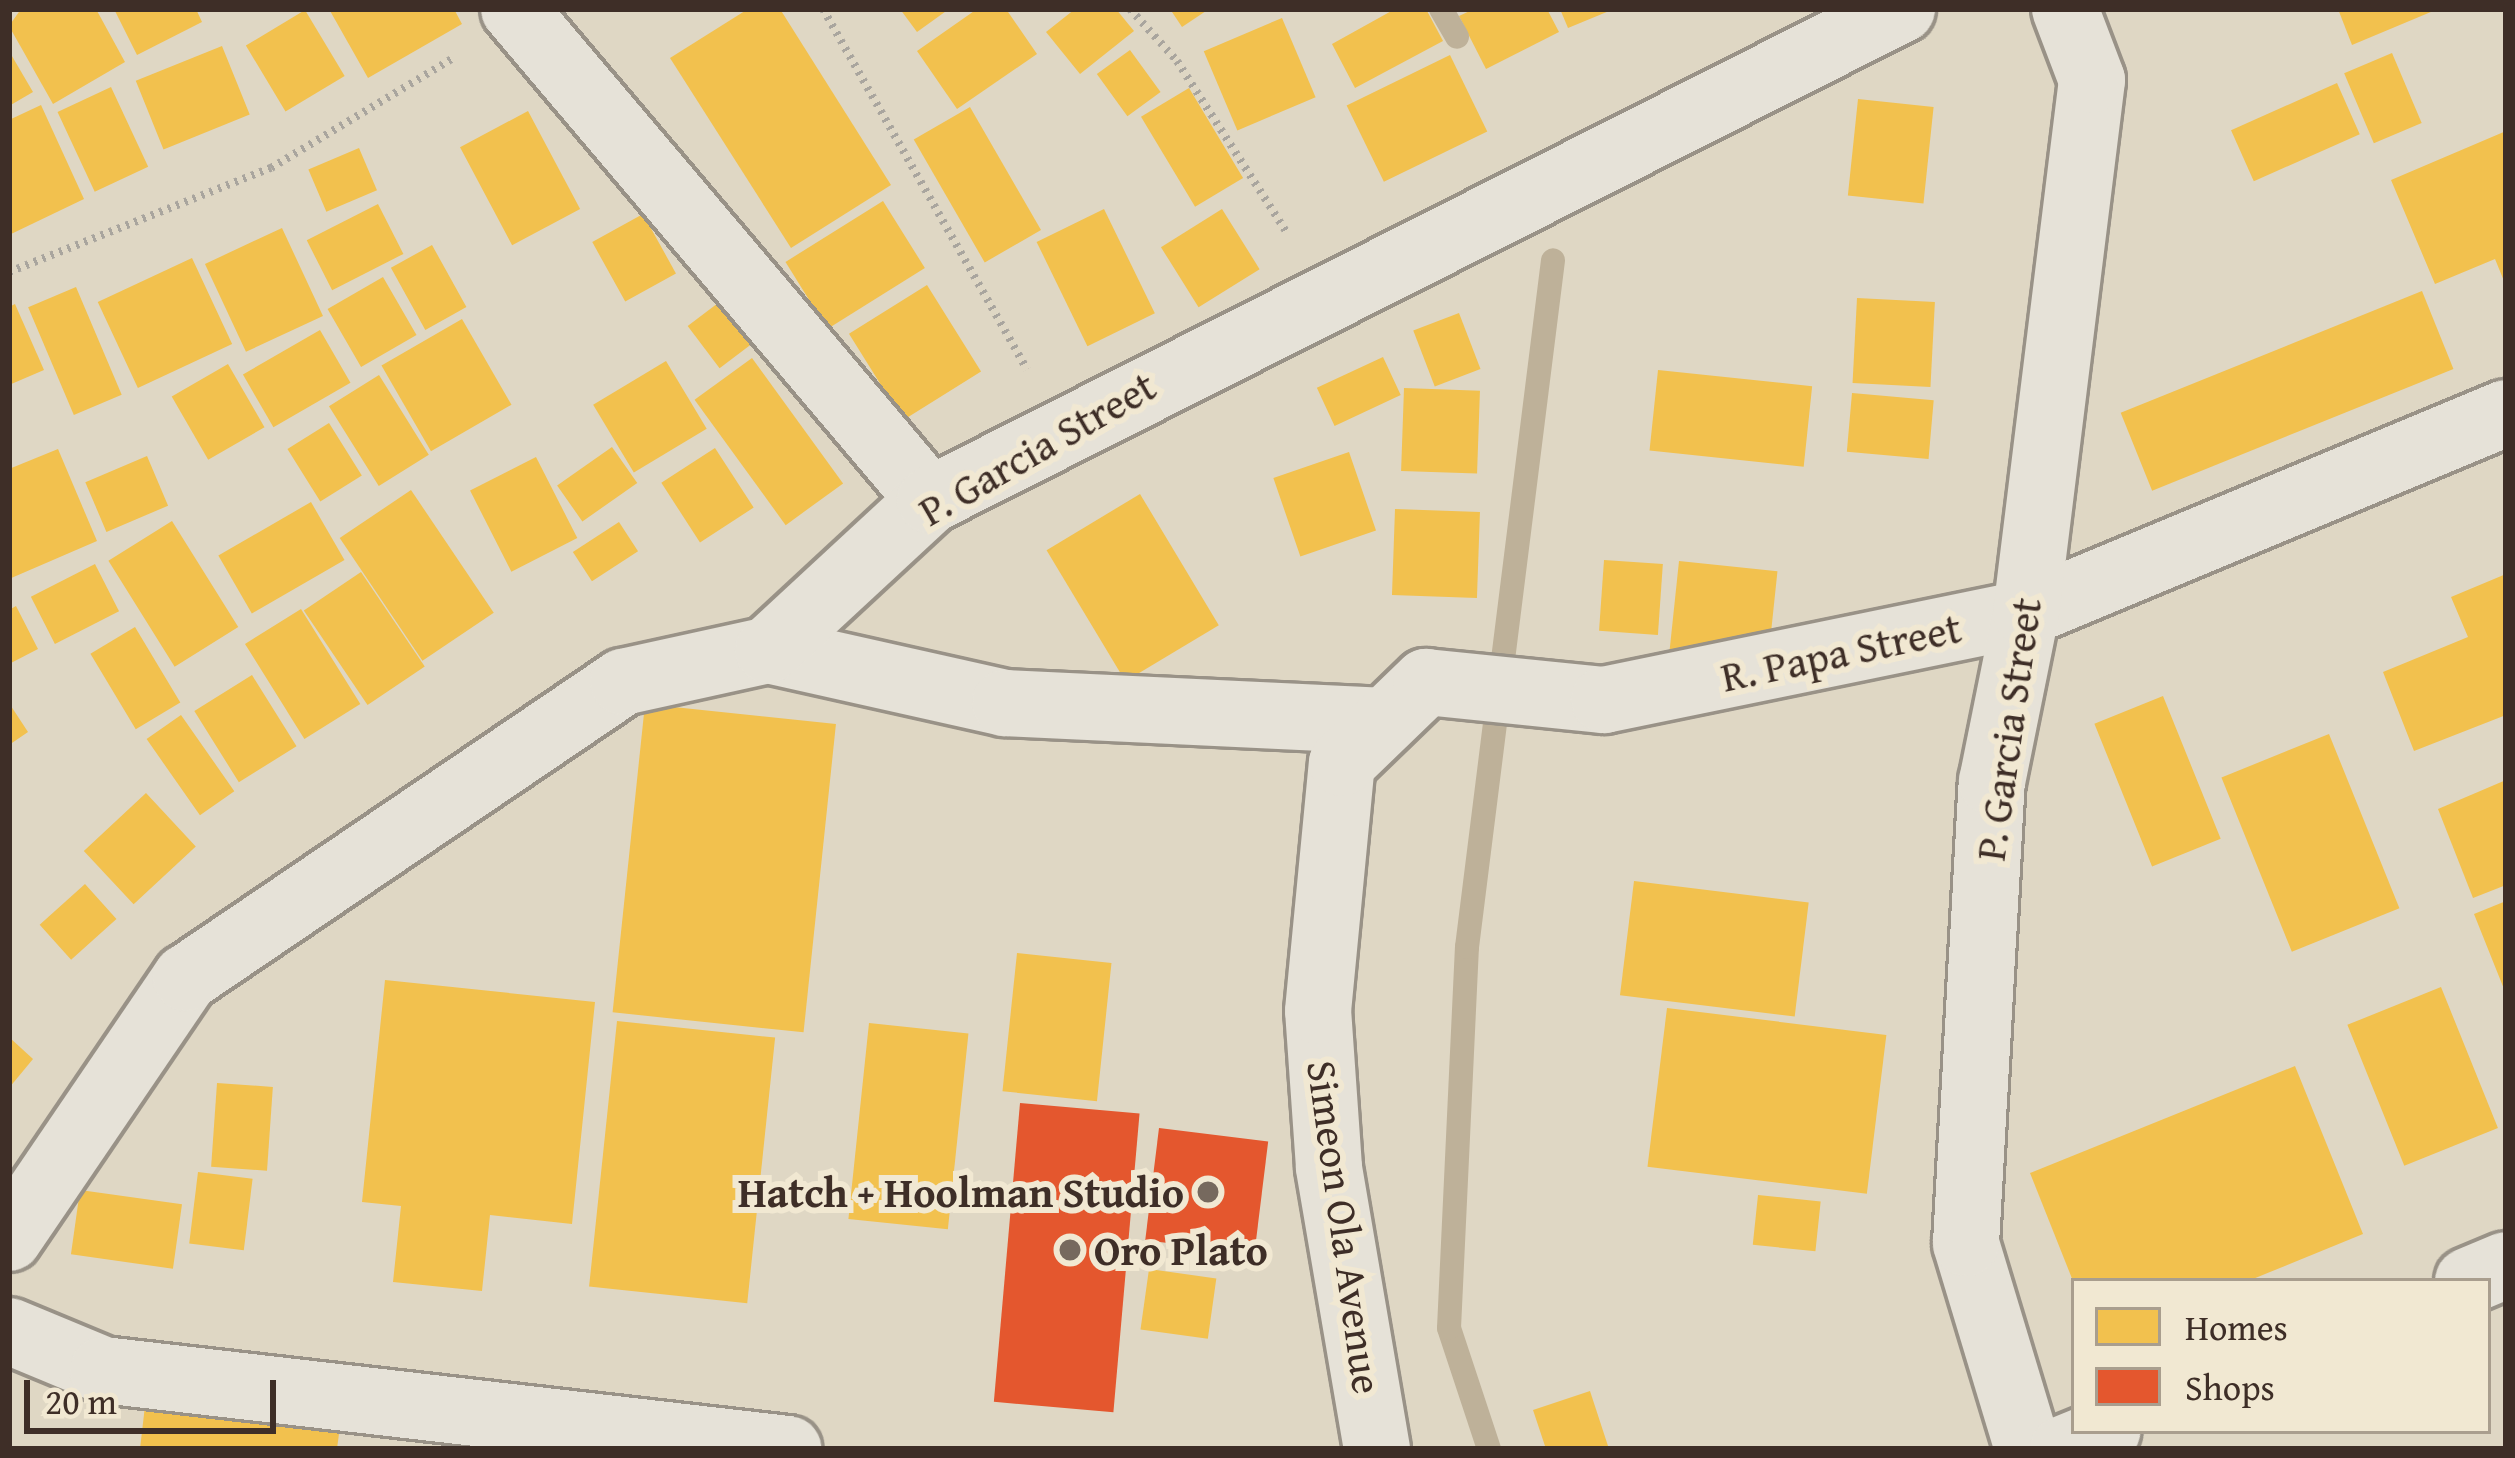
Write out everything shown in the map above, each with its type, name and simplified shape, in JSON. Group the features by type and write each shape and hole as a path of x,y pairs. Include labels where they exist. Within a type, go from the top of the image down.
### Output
{"street":[{"name":"P. Garcia Street","path":"768,650 930,500 1061,427 1901,9"},
{"name":"P. Garcia Street","path":"2028,1449 1966,1243 1992,782 2026,614 2092,80 2065,9"},
{"path":"517,13 930,500"},
{"name":"R. Papa Street","path":"768,650 1005,703 1604,700 2026,614 2506,413"},
{"path":"9,1238 186,978 623,682 768,650"},
{"name":"Simeon Ola Avenue","path":"1377,1449 1329,1167 1318,1011 1342,763 1406,701"},
{"path":"2475,1278 2506,1265"},
{"path":"9,1330 103,1370 788,1449"},
{"path":"2063,1449 2100,1434"}],"path":[{"path":"823,9 1061,427"},
{"path":"1130,9 1177,61 1328,295"},
{"path":"9,272 271,168 517,13"}],"building: Homes":[{"path":"21,9 96,9 125,62 53,104 9,26"},
{"path":"114,9 196,9 202,22 137,55"},
{"path":"329,9 454,9 462,24 368,78"},
{"path":"748,9 780,9 891,185 791,248 670,58"},
{"path":"900,9 949,9 917,32"},
{"path":"977,9 1006,9 1037,54 957,109 917,51"},
{"path":"1075,9 1116,9 1134,31 1080,74 1046,32"},
{"path":"1170,9 1209,9 1182,27"},
{"path":"1395,9 1426,9 1443,41 1355,88 1332,44"},
{"path":"1474,9 1547,9 1559,32 1486,69 1459,16"},
{"path":"1560,9 1614,9 1568,28"},
{"path":"2338,9 2438,9 2352,45"},
{"path":"305,10 345,76 286,112 246,46"},
{"path":"1282,18 1316,97 1237,130 1204,51"},
{"path":"222,46 250,115 163,149 136,81"},
{"path":"1130,50 1161,92 1127,116 1097,74"},
{"path":"9,51 33,92 9,106"},
{"path":"2392,53 2422,123 2374,143 2344,73"},
{"path":"1450,55 1487,131 1384,182 1347,105"},
{"path":"2337,83 2360,134 2254,181 2231,130"},
{"path":"111,87 148,167 95,192 58,112"},
{"path":"1189,88 1243,178 1195,207 1141,117"},
{"path":"1858,99 1934,107 1923,203 1848,195"},
{"path":"41,105 84,199 9,235 9,120"},
{"path":"970,107 1041,230 985,262 914,140"},
{"path":"528,111 580,209 512,245 460,147"},
{"path":"2506,131 2506,286 2495,259 2435,284 2391,180"},
{"path":"359,148 377,190 326,212 308,169"},
{"path":"883,201 925,268 827,329 785,262"},
{"path":"378,204 403,254 332,290 307,240"},
{"path":"1104,209 1155,313 1087,346 1037,242"},
{"path":"1222,209 1260,269 1199,307 1161,247"},
{"path":"643,214 676,273 625,302 592,242"},
{"path":"282,228 323,316 246,352 205,264"},
{"path":"432,245 466,307 425,330 391,268"},
{"path":"192,258 232,344 138,388 98,302"},
{"path":"383,277 417,335 361,367 328,309"},
{"path":"927,285 981,372 903,420 849,334"},
{"path":"76,287 122,395 74,415 28,307"},
{"path":"2422,291 2453,369 2152,491 2121,413"},
{"path":"730,294 762,336 720,368 688,326"},
{"path":"1857,298 1935,302 1930,387 1853,383"},
{"path":"15,304 44,370 9,385 9,307"},
{"path":"1459,313 1481,369 1435,387 1413,331"},
{"path":"462,319 512,405 431,451 381,366"},
{"path":"320,330 350,383 273,427 243,374"},
{"path":"1383,357 1401,395 1335,426 1317,388"},
{"path":"752,358 843,483 786,525 695,400"},
{"path":"666,361 707,429 634,472 593,405"},
{"path":"228,364 264,427 208,460 172,396"},
{"path":"1658,370 1812,386 1804,467 1650,451"},
{"path":"379,375 429,455 379,486 329,406"},
{"path":"1404,388 1480,391 1477,474 1401,471"},
{"path":"1852,393 1934,400 1929,459 1847,452"},
{"path":"329,423 362,476 320,502 287,449"},
{"path":"612,447 637,483 582,521 557,485"},
{"path":"715,448 754,508 700,542 661,483"},
{"path":"58,449 97,541 9,579 9,469"},
{"path":"1349,452 1376,530 1300,557 1273,478"},
{"path":"147,456 168,506 106,532 85,482"},
{"path":"536,457 577,538 511,572 470,491"},
{"path":"411,490 494,613 422,661 340,538"},
{"path":"1140,494 1219,625 1125,681 1047,550"},
{"path":"311,502 344,560 252,614 218,556"},
{"path":"1395,509 1480,512 1477,598 1392,595"},
{"path":"172,521 238,627 175,667 108,561"},
{"path":"619,522 638,551 592,581 573,552"},
{"path":"1604,560 1663,564 1658,635 1599,631"},
{"path":"1679,561 1777,571 1768,661 1670,651"},
{"path":"95,564 119,611 55,644 31,597"},
{"path":"361,572 425,667 368,705 304,611"},
{"path":"2506,574 2506,715 2414,751 2383,672 2468,637 2451,597"},
{"path":"16,606 38,649 9,664 9,610"},
{"path":"301,609 360,704 304,739 245,644"},
{"path":"135,627 180,702 136,729 90,654"},
{"path":"252,675 297,746 239,782 194,711"},
{"path":"2163,696 2221,839 2152,867 2094,724"},
{"path":"9,703 28,732 9,745"},
{"path":"645,704 836,724 804,1032 613,1012"},
{"path":"181,715 234,791 200,815 147,739"},
{"path":"2329,734 2399,908 2292,952 2221,777"},
{"path":"2506,780 2506,885 2473,898 2438,809"},
{"path":"146,793 196,846 134,904 84,851"},
{"path":"1634,881 1809,902 1795,1017 1620,995"},
{"path":"85,884 116,919 71,960 40,925"},
{"path":"2506,901 2506,994 2474,914"},
{"path":"1017,953 1111,963 1097,1101 1002,1091"},
{"path":"385,980 595,1002 572,1224 490,1215 482,1291 393,1282 401,1206 362,1202"},
{"path":"2441,987 2498,1128 2404,1166 2347,1025"},
{"path":"1667,1008 1886,1035 1867,1194 1648,1167"},
{"path":"617,1021 775,1038 747,1303 589,1287"},
{"path":"869,1023 968,1033 948,1229 848,1219"},
{"path":"9,1037 33,1059 9,1088"},
{"path":"2295,1066 2363,1234 2255,1278 2072,1278 2030,1173"},
{"path":"217,1083 273,1087 267,1171 211,1167"},
{"path":"198,1172 253,1179 244,1250 189,1243"},
{"path":"80,1190 182,1204 173,1269 71,1254"},
{"path":"1758,1195 1821,1202 1815,1251 1753,1245"},
{"path":"1149,1269 1216,1278 1208,1339 1141,1329"},
{"path":"1590,1391 1609,1449 1546,1449 1533,1410"},
{"path":"146,1397 341,1418 337,1449 140,1449"}],"building: Shops":[{"path":"1020,1103 1140,1113 1113,1412 994,1402"},
{"path":"1159,1128 1268,1141 1254,1254 1145,1240"}],"waterway":[{"path":"1441,9 1457,37"},
{"path":"1489,1449 1449,1328 1467,947 1553,260"}],"place":[{"name":"Hatch + Hoolman Studio","path":"1208,1192"},
{"name":"Oro Plato","path":"1070,1250"}]}
